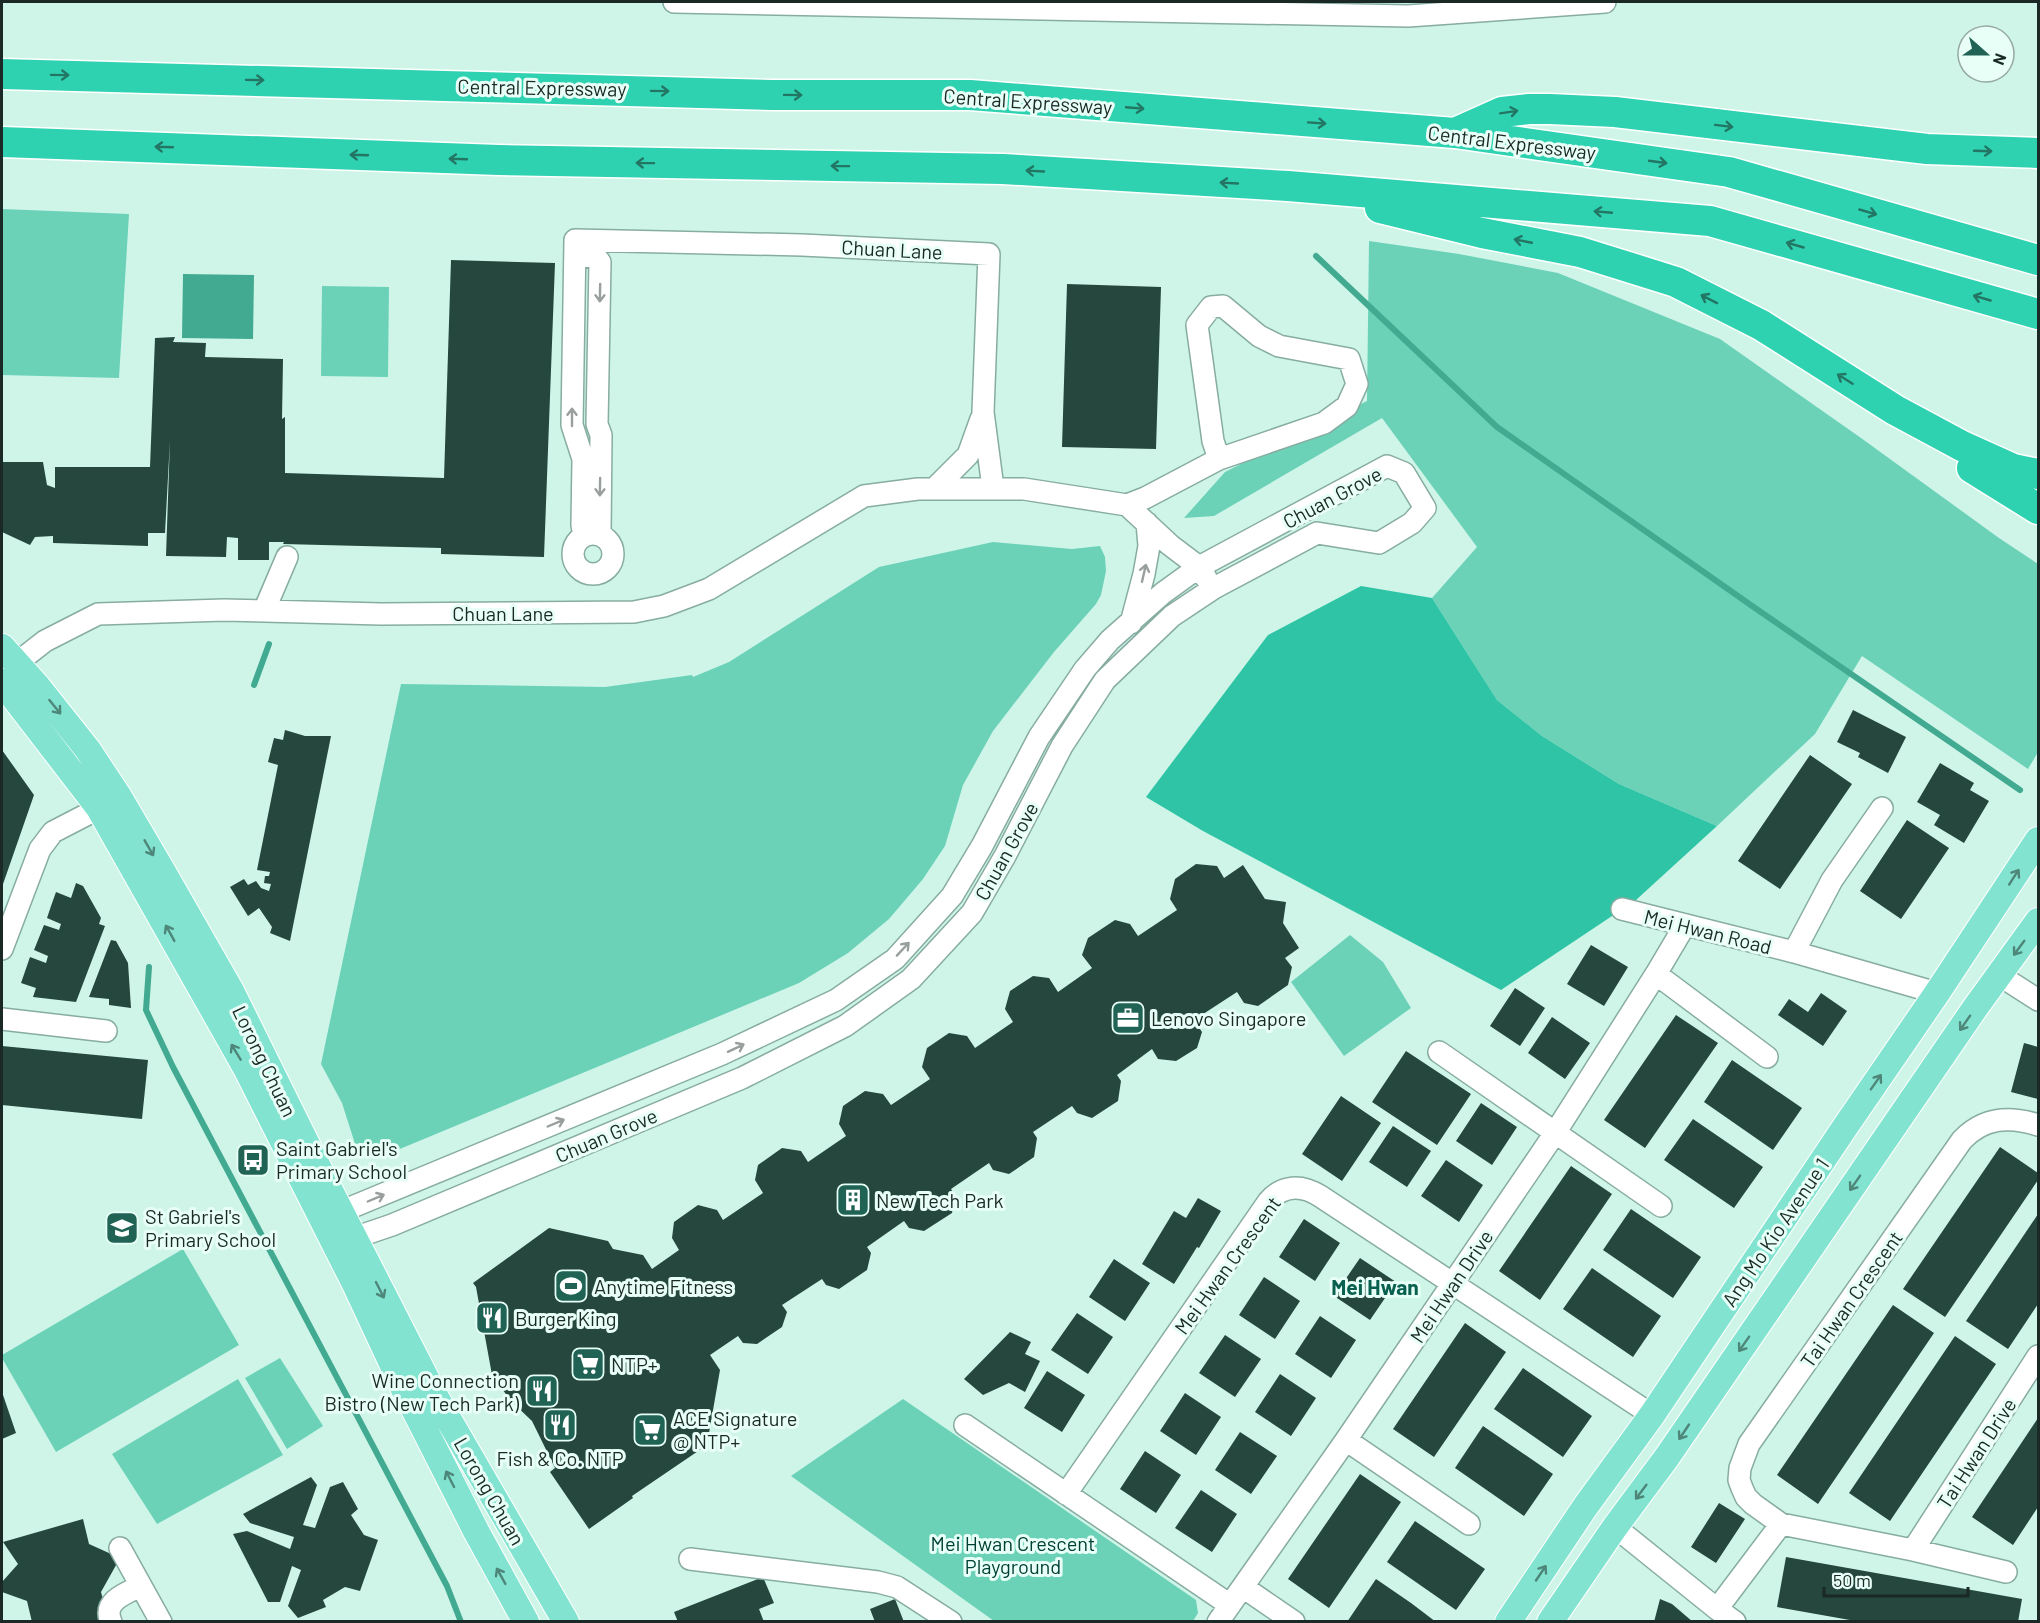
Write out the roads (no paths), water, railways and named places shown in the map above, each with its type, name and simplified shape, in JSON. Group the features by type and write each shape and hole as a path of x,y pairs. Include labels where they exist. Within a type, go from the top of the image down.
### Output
{"highway":[{"name":"Central Expressway","path":"2,74 771,94 970,95 1455,133 1729,172 2038,260"},
{"path":"1455,133 1502,112 1529,108 1615,112 1927,149 2038,153"},
{"path":"2,142 499,160 1003,170 1288,186 1710,221 2038,314"},
{"path":"1288,186 1482,233 1580,252 1676,282 1761,326 1895,410 1962,446 2013,469 2038,474"},
{"path":"1895,410 1955,457 2038,508"}],"main road":[{"name":"Lorong Chuan","path":"5,667 109,803 218,967 331,1216"},
{"name":"Lorong Chuan","path":"109,803 207,1004 566,1622"},
{"name":"Ang Mo Kio Avenue 1","path":"1508,1622 1585,1508 1652,1415 2038,840"},
{"name":"Ang Mo Kio Avenue 1","path":"1550,1622 2038,921"},
{"name":"Lorong Chuan","path":"344,1241 356,1286 409,1399 476,1531 526,1622"}],"street":[{"path":"674,2 1176,6 1408,16 1605,2"},
{"name":"Chuan Lane","path":"592,536 582,525 583,459 572,425 575,240 802,245 989,254 983,412 985,441 993,488"},
{"path":"1214,588 1199,567 1170,545 1127,505 1146,498 1219,459 1324,423 1347,406 1357,384 1349,358 1280,346 1259,336 1223,306 1211,307 1197,325 1213,441 1219,459"},
{"path":"935,488 968,454 983,412"},
{"name":"Chuan Grove","path":"331,1216 722,1054 836,1000 895,958 952,896 982,846 1039,737 1085,669 1110,640 1163,593 1199,567 1388,466 1404,473 1425,508 1412,523 1378,543 1317,532 1214,588 1172,616 1104,680 1062,746 1005,856 972,913 911,979 845,1026 742,1078 392,1225 344,1241"},
{"name":"Chuan Lane","path":"5,667 45,641 98,614 264,611 381,614 634,612 664,606 709,589 864,496 935,488 1024,489 1127,505"},
{"path":"1131,623 1149,546 1147,523"},
{"path":"264,611 287,557"},
{"path":"2,949 40,849 53,832 109,803"},
{"name":"Mei Hwan Road","path":"1794,952 1832,880 1882,808"},
{"name":"Mei Hwan Road","path":"1622,909 1794,952 1937,993"},
{"name":"Mei Hwan Drive","path":"1224,1613 1346,1440 1555,1133 1685,925"},
{"path":"195,980 218,967"},
{"path":"1656,974 1767,1057"},
{"path":"1999,975 2038,1000"},
{"path":"207,1004 231,992"},
{"path":"2,1019 106,1031"},
{"path":"1440,1052 1661,1206"},
{"name":"Tai Hwan Crescent","path":"2006,1572 1913,1550 1781,1524 1746,1497 1739,1480 1740,1468 1749,1444 1962,1140 1978,1126 1999,1119 2038,1125"},
{"name":"Mei Hwan Crescent","path":"1066,1494 1268,1202 1280,1190 1291,1187 1314,1192 1652,1415"},
{"name":"Tai Hwan Drive","path":"1913,1550 2038,1356"},
{"path":"965,1425 1066,1494 1224,1613"},
{"path":"1346,1440 1469,1524"},
{"path":"1717,1610 1781,1524"},
{"path":"1615,1527 1735,1622"},
{"path":"120,1548 161,1622"},
{"path":"690,1559 878,1582 897,1587 951,1622"},
{"path":"111,1622 109,1609 113,1602 123,1594 141,1586"},
{"path":"1243,1587 1294,1622"}],"waterway":[{"path":"1316,256 1497,427 2020,790"},
{"path":"254,685 269,644"},
{"path":"149,967 146,1010 173,1067 447,1586 461,1622"}],"place":[{"name":"Lenovo Singapore","path":"1128,1018"},
{"name":"Saint Gabriel's Primary School","path":"253,1160"},
{"name":"New Tech Park","path":"853,1200"},
{"name":"St Gabriel's Primary School","path":"122,1228"},
{"name":"Anytime Fitness","path":"571,1286"},
{"name":"Burger King","path":"492,1318"},
{"name":"NTP+","path":"588,1364"},
{"name":"Wine Connection Bistro (New Tech Park)","path":"542,1391"},
{"name":"Fish & Co. NTP","path":"560,1425"},
{"name":"ACE Signature @ NTP+","path":"650,1430"}],"district":[{"name":"Mei Hwan","path":"1375,1286"}],"park label":[{"name":"Mei Hwan Crescent Playground","path":"1013,1554"}]}
